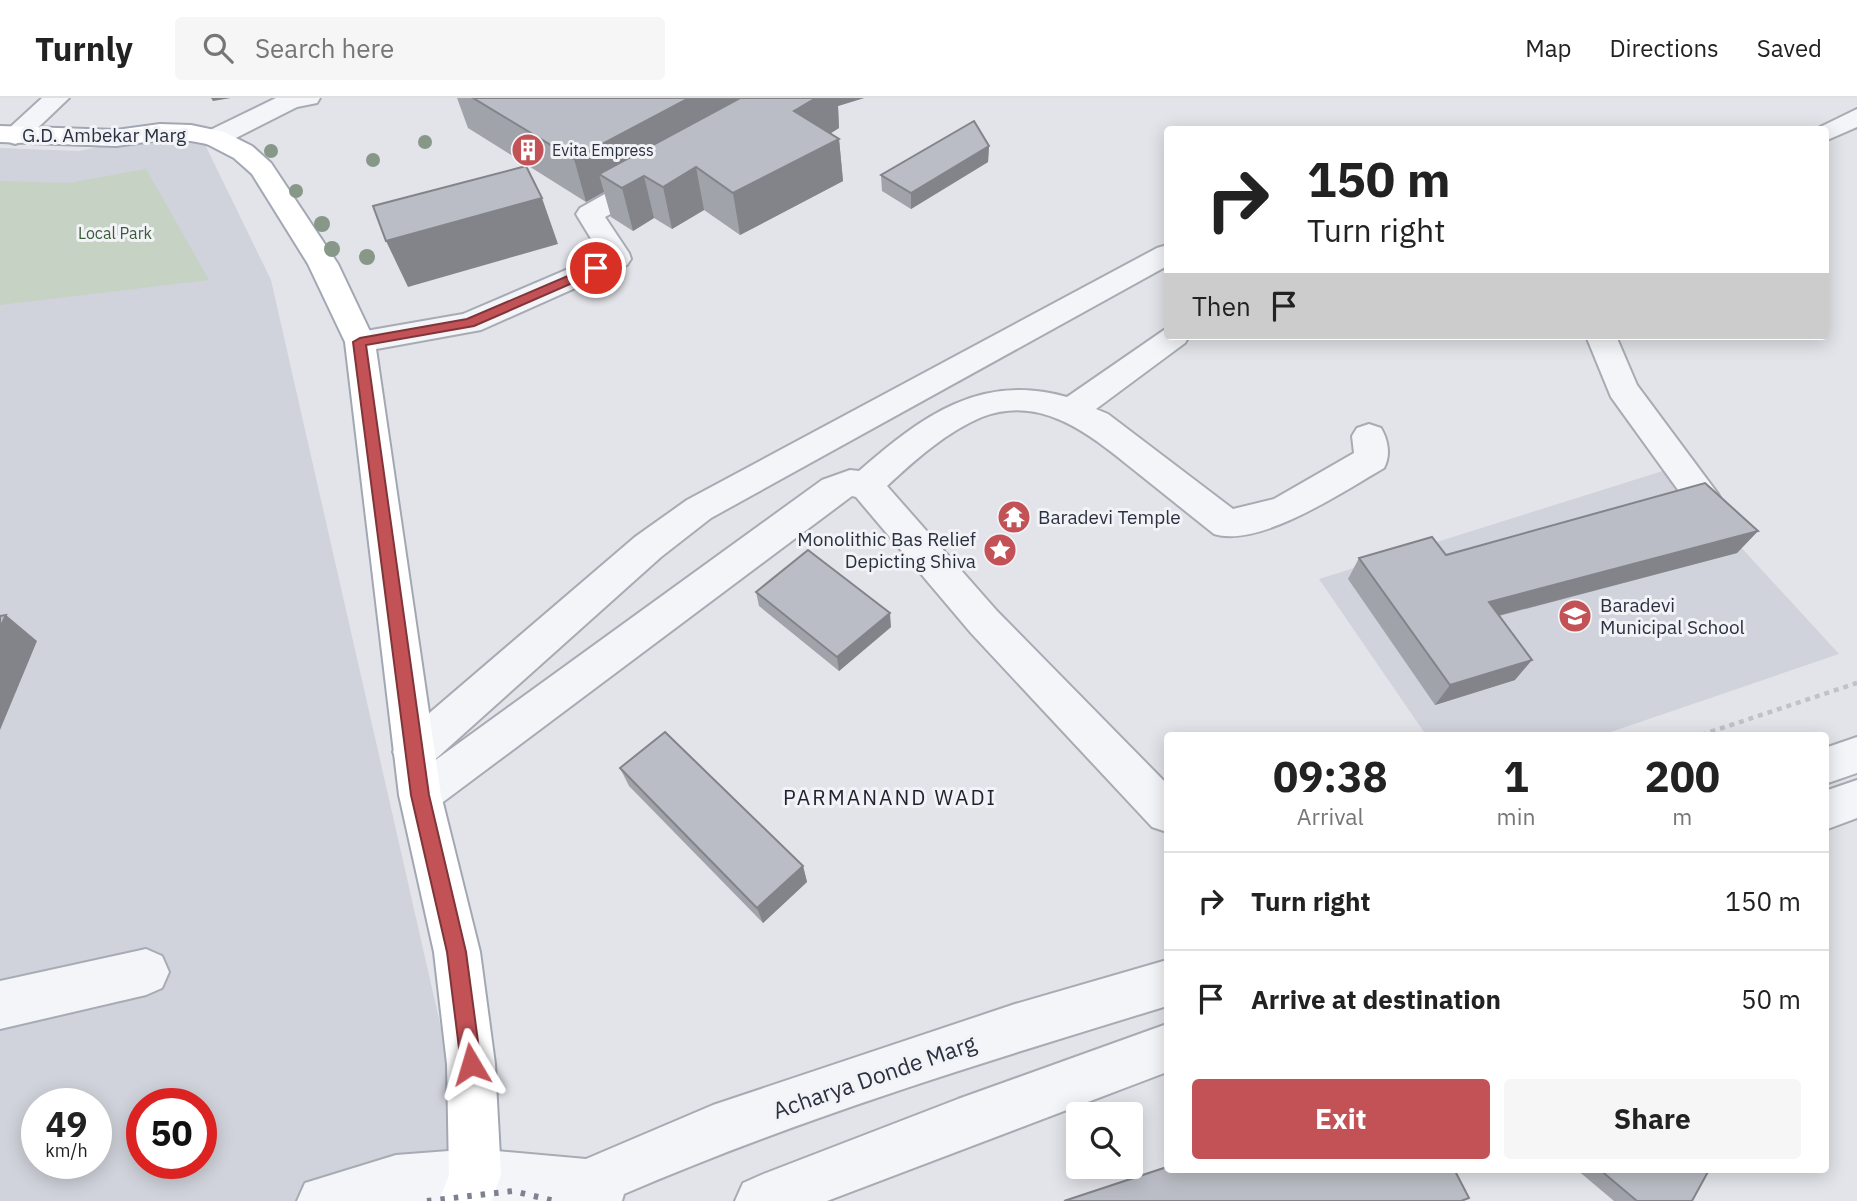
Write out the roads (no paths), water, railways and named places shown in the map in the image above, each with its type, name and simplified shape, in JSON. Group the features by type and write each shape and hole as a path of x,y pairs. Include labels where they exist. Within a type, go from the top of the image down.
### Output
{"main road":[{"name":"G.D. Ambekar Marg","path":"7,135 116,138 160,132 215,138 243,152 262,169 323,264 360,342 420,795 457,952 471,1064 470,1188"}],"street":[{"path":"7,135 57,98"},
{"path":"215,138 290,102 308,98"},
{"path":"1829,131 1857,117"},
{"path":"360,342 470,323 617,259 614,245 599,232 590,214 681,164"},
{"path":"414,752 648,547 699,509 1164,256"},
{"path":"1073,409 1168,340"},
{"path":"1603,340 1622,389 1706,503"},
{"path":"866,485 932,429 973,405 1036,399 1073,409 1096,422 1227,524 1284,510 1372,459 1369,436"},
{"path":"420,795 834,489 850,483 866,485 984,622 1164,810"},
{"path":"1829,765 1857,755"},
{"path":"1829,810 1857,799"},
{"path":"0,1005 146,972"},
{"name":"Acharya Donde Marg","path":"323,1201 396,1181 589,1196 713,1130 1015,1028 1164,984"},
{"path":"761,1201 958,1124 1164,1049"}],"railway":[{"path":"427,1201 513,1191 555,1201"}],"place":[{"name":"Evita Empress","path":"528,150"},
{"name":"Baradevi Temple","path":"1014,517"},
{"name":"Monolithic Bas Relief Depicting Shiva","path":"1000,550"},
{"name":"Baradevi Municipal School","path":"1575,616"}],"district":[{"name":"PARMANAND WADI","path":"890,797"}],"park label":[{"name":"Local Park","path":"115,233"}]}
